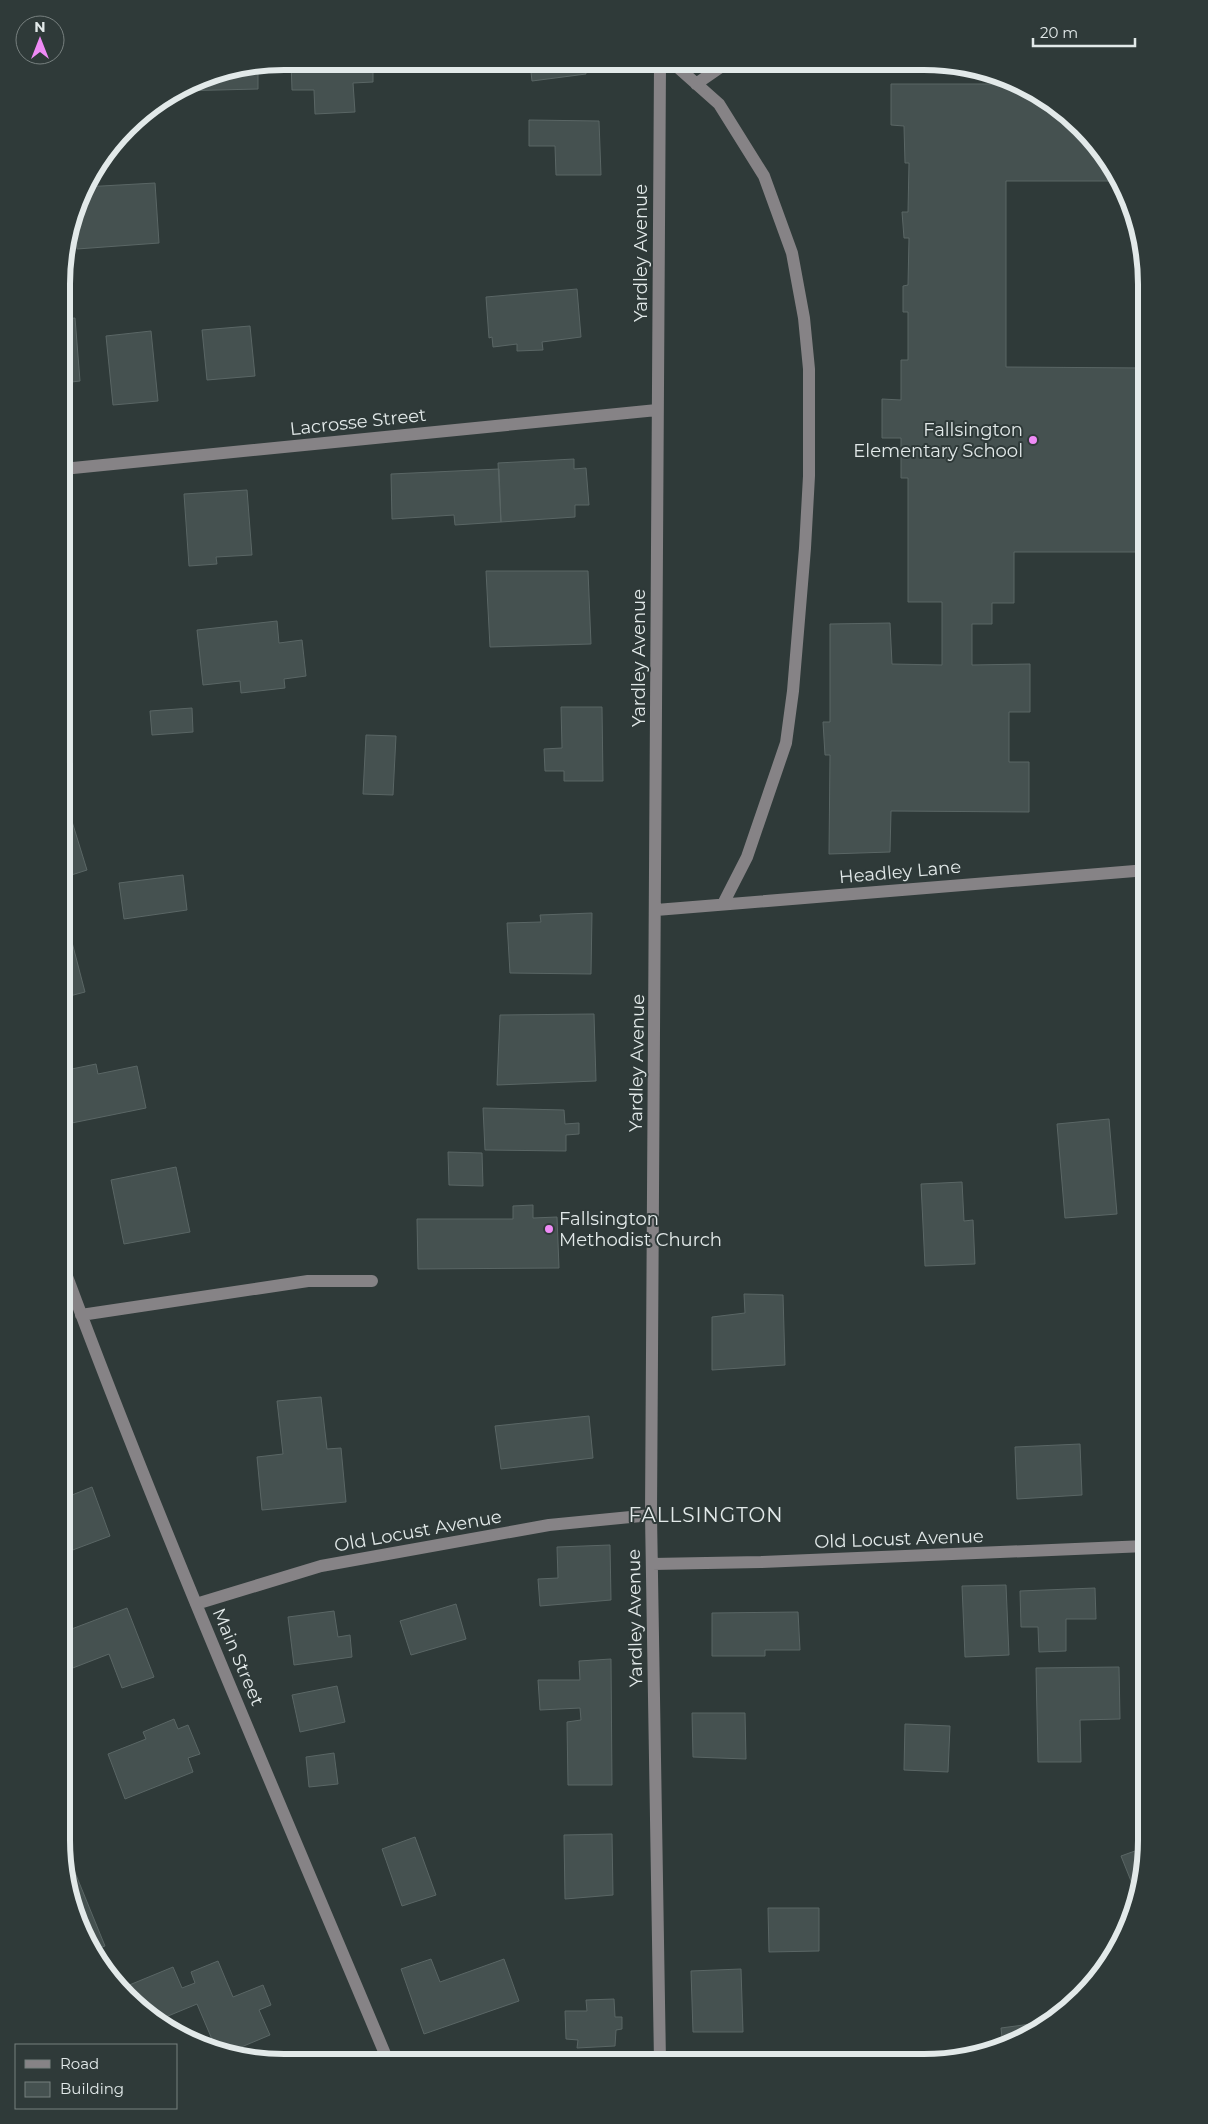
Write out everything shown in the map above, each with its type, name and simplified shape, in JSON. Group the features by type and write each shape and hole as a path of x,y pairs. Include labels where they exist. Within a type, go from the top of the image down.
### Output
{"street":[{"name":"Yardley Avenue","path":"660,70 651,1515 660,2054"},
{"path":"681,70 719,104 764,176 792,252 804,318 809,370 809,476 805,548 793,691 786,743 747,857 723,904"},
{"path":"696,84 716,70"},
{"name":"Lacrosse Street","path":"70,468 657,410"},
{"name":"Headley Lane","path":"656,910 1138,871"},
{"path":"81,1315 308,1281 372,1281"},
{"name":"Main Street","path":"70,1285 196,1604 385,2054"},
{"name":"Old Locust Avenue","path":"196,1604 321,1566 549,1526 651,1515"},
{"name":"Old Locust Avenue","path":"652,1564 761,1562 1138,1546"}],"building":[{"path":"291,70 373,70 373,82 353,83 355,112 315,114 314,90 292,90"},
{"path":"531,70 586,70 586,74 532,81"},
{"path":"258,72 258,89 192,91 228,77"},
{"path":"891,84 1001,84 1043,106 1065,123 1094,154 1111,181 1006,181 1006,367 1138,368 1138,552 1014,552 1014,603 992,603 992,624 972,624 972,665 1030,664 1030,712 1009,712 1009,762 1029,762 1029,812 891,811 890,852 829,854 830,755 825,755 823,722 830,722 830,624 890,623 892,664 942,665 942,602 908,602 908,478 901,478 901,438 882,438 882,399 901,400 901,360 908,360 908,312 903,312 903,286 908,285 909,238 904,238 902,212 908,212 909,163 905,163 904,126 891,125"},
{"path":"529,120 599,121 601,175 556,175 555,146 529,146"},
{"path":"155,183 159,243 77,249 77,228 93,186"},
{"path":"577,289 581,337 542,342 543,350 517,351 517,344 493,347 492,337 489,338 486,297"},
{"path":"70,318 75,318 80,381 70,382"},
{"path":"250,326 255,376 207,380 202,330"},
{"path":"151,331 158,401 113,405 106,336"},
{"path":"574,459 574,469 586,468 589,505 575,505 575,517 501,522 498,463"},
{"path":"499,469 501,522 455,525 454,515 392,519 391,474"},
{"path":"247,490 252,555 216,557 217,564 189,566 184,494"},
{"path":"486,571 588,571 591,644 490,647"},
{"path":"277,621 279,643 302,640 306,676 284,679 285,688 241,693 240,681 203,685 197,630"},
{"path":"561,707 602,707 603,781 564,781 564,771 545,771 544,749 562,748"},
{"path":"192,708 193,732 152,735 150,711"},
{"path":"366,735 396,736 393,795 363,794"},
{"path":"70,815 87,870 70,875"},
{"path":"183,875 187,910 124,919 119,883"},
{"path":"592,913 591,974 510,973 507,923 541,922 540,915"},
{"path":"70,935 85,992 70,996"},
{"path":"594,1014 596,1081 497,1085 500,1015"},
{"path":"96,1064 98,1074 137,1066 146,1108 70,1123 70,1069"},
{"path":"483,1108 564,1110 565,1124 579,1123 579,1134 566,1135 566,1151 485,1150"},
{"path":"1109,1119 1117,1214 1065,1218 1057,1124"},
{"path":"448,1152 482,1153 483,1186 449,1185"},
{"path":"176,1167 190,1232 124,1244 111,1180"},
{"path":"962,1182 964,1221 973,1220 975,1264 925,1266 921,1184"},
{"path":"533,1205 533,1218 557,1217 559,1268 418,1269 417,1219 513,1219 513,1206"},
{"path":"744,1294 783,1295 785,1365 712,1370 712,1317 745,1313"},
{"path":"321,1397 327,1449 341,1448 346,1502 262,1510 257,1457 283,1454 277,1401"},
{"path":"589,1416 593,1458 501,1469 495,1426"},
{"path":"1080,1444 1082,1495 1017,1499 1015,1447"},
{"path":"92,1487 110,1536 70,1551 70,1496"},
{"path":"610,1545 611,1600 540,1606 538,1579 558,1578 557,1547"},
{"path":"1006,1585 1009,1655 965,1657 962,1586"},
{"path":"1095,1588 1096,1619 1066,1619 1066,1651 1039,1652 1038,1627 1021,1627 1020,1591"},
{"path":"456,1604 466,1639 411,1655 400,1621"},
{"path":"127,1608 154,1677 122,1688 109,1654 70,1669 70,1630"},
{"path":"334,1611 338,1637 350,1635 352,1657 294,1665 288,1617"},
{"path":"798,1612 800,1650 765,1650 765,1656 712,1656 712,1613"},
{"path":"611,1659 612,1785 568,1785 567,1722 581,1720 580,1708 540,1710 538,1680 580,1680 579,1661"},
{"path":"1119,1667 1120,1719 1080,1720 1081,1762 1038,1762 1036,1668"},
{"path":"337,1686 345,1722 300,1732 292,1695"},
{"path":"692,1713 745,1713 746,1759 693,1757"},
{"path":"174,1719 178,1729 188,1725 200,1754 188,1758 193,1772 125,1799 108,1754 146,1739 143,1732"},
{"path":"905,1724 950,1726 948,1772 904,1770"},
{"path":"334,1753 338,1784 309,1787 306,1757"},
{"path":"612,1834 613,1895 565,1899 564,1835"},
{"path":"415,1837 436,1895 402,1906 382,1849"},
{"path":"1138,1850 1133,1886 1121,1856"},
{"path":"74,1870 105,1946 100,1948 86,1922 77,1896 72,1871"},
{"path":"768,1908 819,1908 819,1951 769,1952"},
{"path":"431,1959 440,1982 504,1959 519,2001 424,2034 401,1969"},
{"path":"218,1961 233,1997 263,1985 271,2005 259,2010 270,2035 237,2049 215,2043 197,2004 164,2018 143,2001 128,1986 173,1967 182,1988 195,1983 191,1972"},
{"path":"741,1969 743,2032 693,2032 691,1971"},
{"path":"614,1999 615,2017 622,2017 622,2029 616,2030 615,2046 577,2048 578,2040 566,2039 565,2011 587,2011 586,2000"},
{"path":"1033,2024 1002,2039 1001,2028"}],"place":[{"name":"Fallsington Elementary School","path":"1033,440"},
{"name":"Fallsington Methodist Church","path":"549,1229"}],"district":[{"name":"FALLSINGTON","path":"706,1515"}]}
